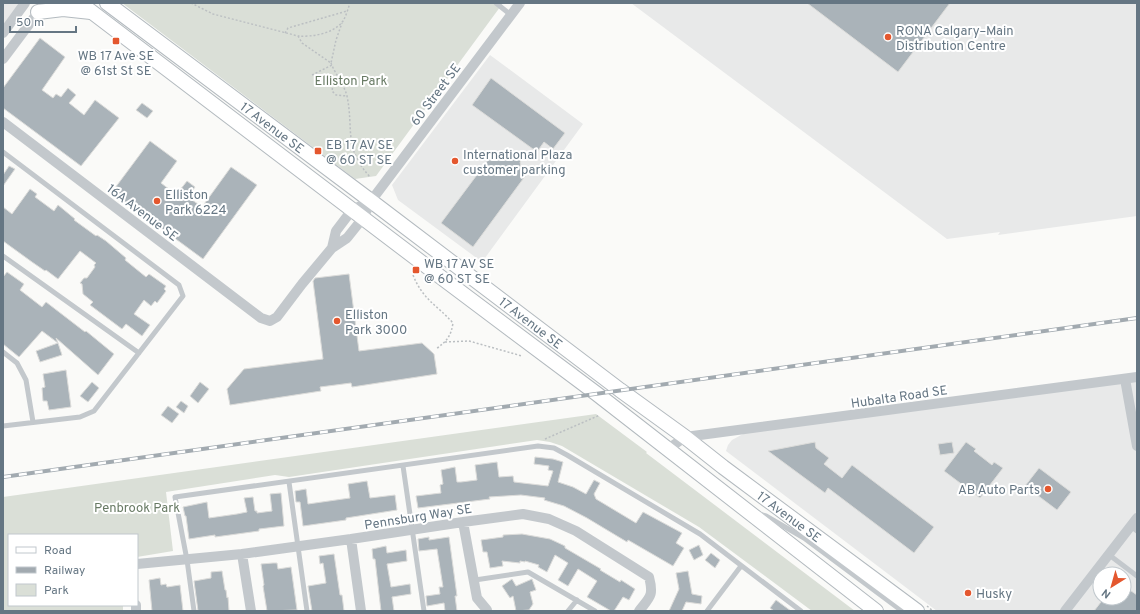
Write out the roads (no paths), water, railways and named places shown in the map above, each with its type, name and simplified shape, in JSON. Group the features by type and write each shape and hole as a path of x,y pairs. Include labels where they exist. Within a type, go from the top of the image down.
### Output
{"main road":[{"name":"17 Avenue SE","path":"80,3 357,214 597,394 876,611"},
{"name":"17 Avenue SE","path":"107,3 620,390 917,611"},
{"path":"41,8 92,12"}],"street":[{"path":"3,33 25,3"},
{"name":"60 Street SE","path":"270,321 276,317 332,248 336,232 371,201 520,3"},
{"path":"3,60 41,8"},
{"name":"16A Avenue SE","path":"3,122 261,318 270,321"},
{"name":"Hubalta Road SE","path":"668,449 685,437 1137,377"},
{"path":"1125,379 1137,446"},
{"name":"Pennsburg Way SE","path":"138,564 242,554 351,540 523,514 549,519 576,531 649,577 652,589 651,595 639,611"},
{"path":"1065,611 1108,554 1134,529 1137,518"},
{"path":"464,522 477,598 486,610"},
{"path":"351,540 361,611"},
{"path":"242,554 251,611"}],"lane":[{"path":"496,3 511,15"},
{"path":"3,152 179,285 183,296 94,411 80,417 3,426"},
{"path":"3,256 139,353"},
{"path":"3,352 17,363 26,380 33,422"},
{"path":"194,611 187,560 175,497 538,446 554,448 567,455 700,534 801,611"},
{"path":"403,466 424,611"},
{"path":"289,482 307,611"},
{"path":"773,504 784,518 796,528 804,538"},
{"path":"748,510 766,516 804,538 902,611"},
{"path":"1108,554 1137,576"},
{"path":"707,611 741,566"},
{"path":"475,580 528,572 595,611"},
{"path":"568,611 576,600"}],"railway":[{"path":"3,477 1137,318"}],"place":[{"name":"RONA Calgary–Main Distribution Centre","path":"888,37"},
{"name":"WB 17 Ave SE @ 61st St SE","path":"116,41"},
{"name":"EB 17 AV SE @ 60 ST SE","path":"318,151"},
{"name":"International Plaza customer parking","path":"455,161"},
{"name":"Elliston Park 6224","path":"157,201"},
{"name":"WB 17 AV SE @ 60 ST SE","path":"416,270"},
{"name":"Elliston Park 3000","path":"337,321"},
{"name":"AB Auto Parts","path":"1048,489"},
{"name":"Husky","path":"968,593"}],"park label":[{"name":"Elliston Park","path":"351,80"},
{"name":"Penbrook Park","path":"137,507"}]}
